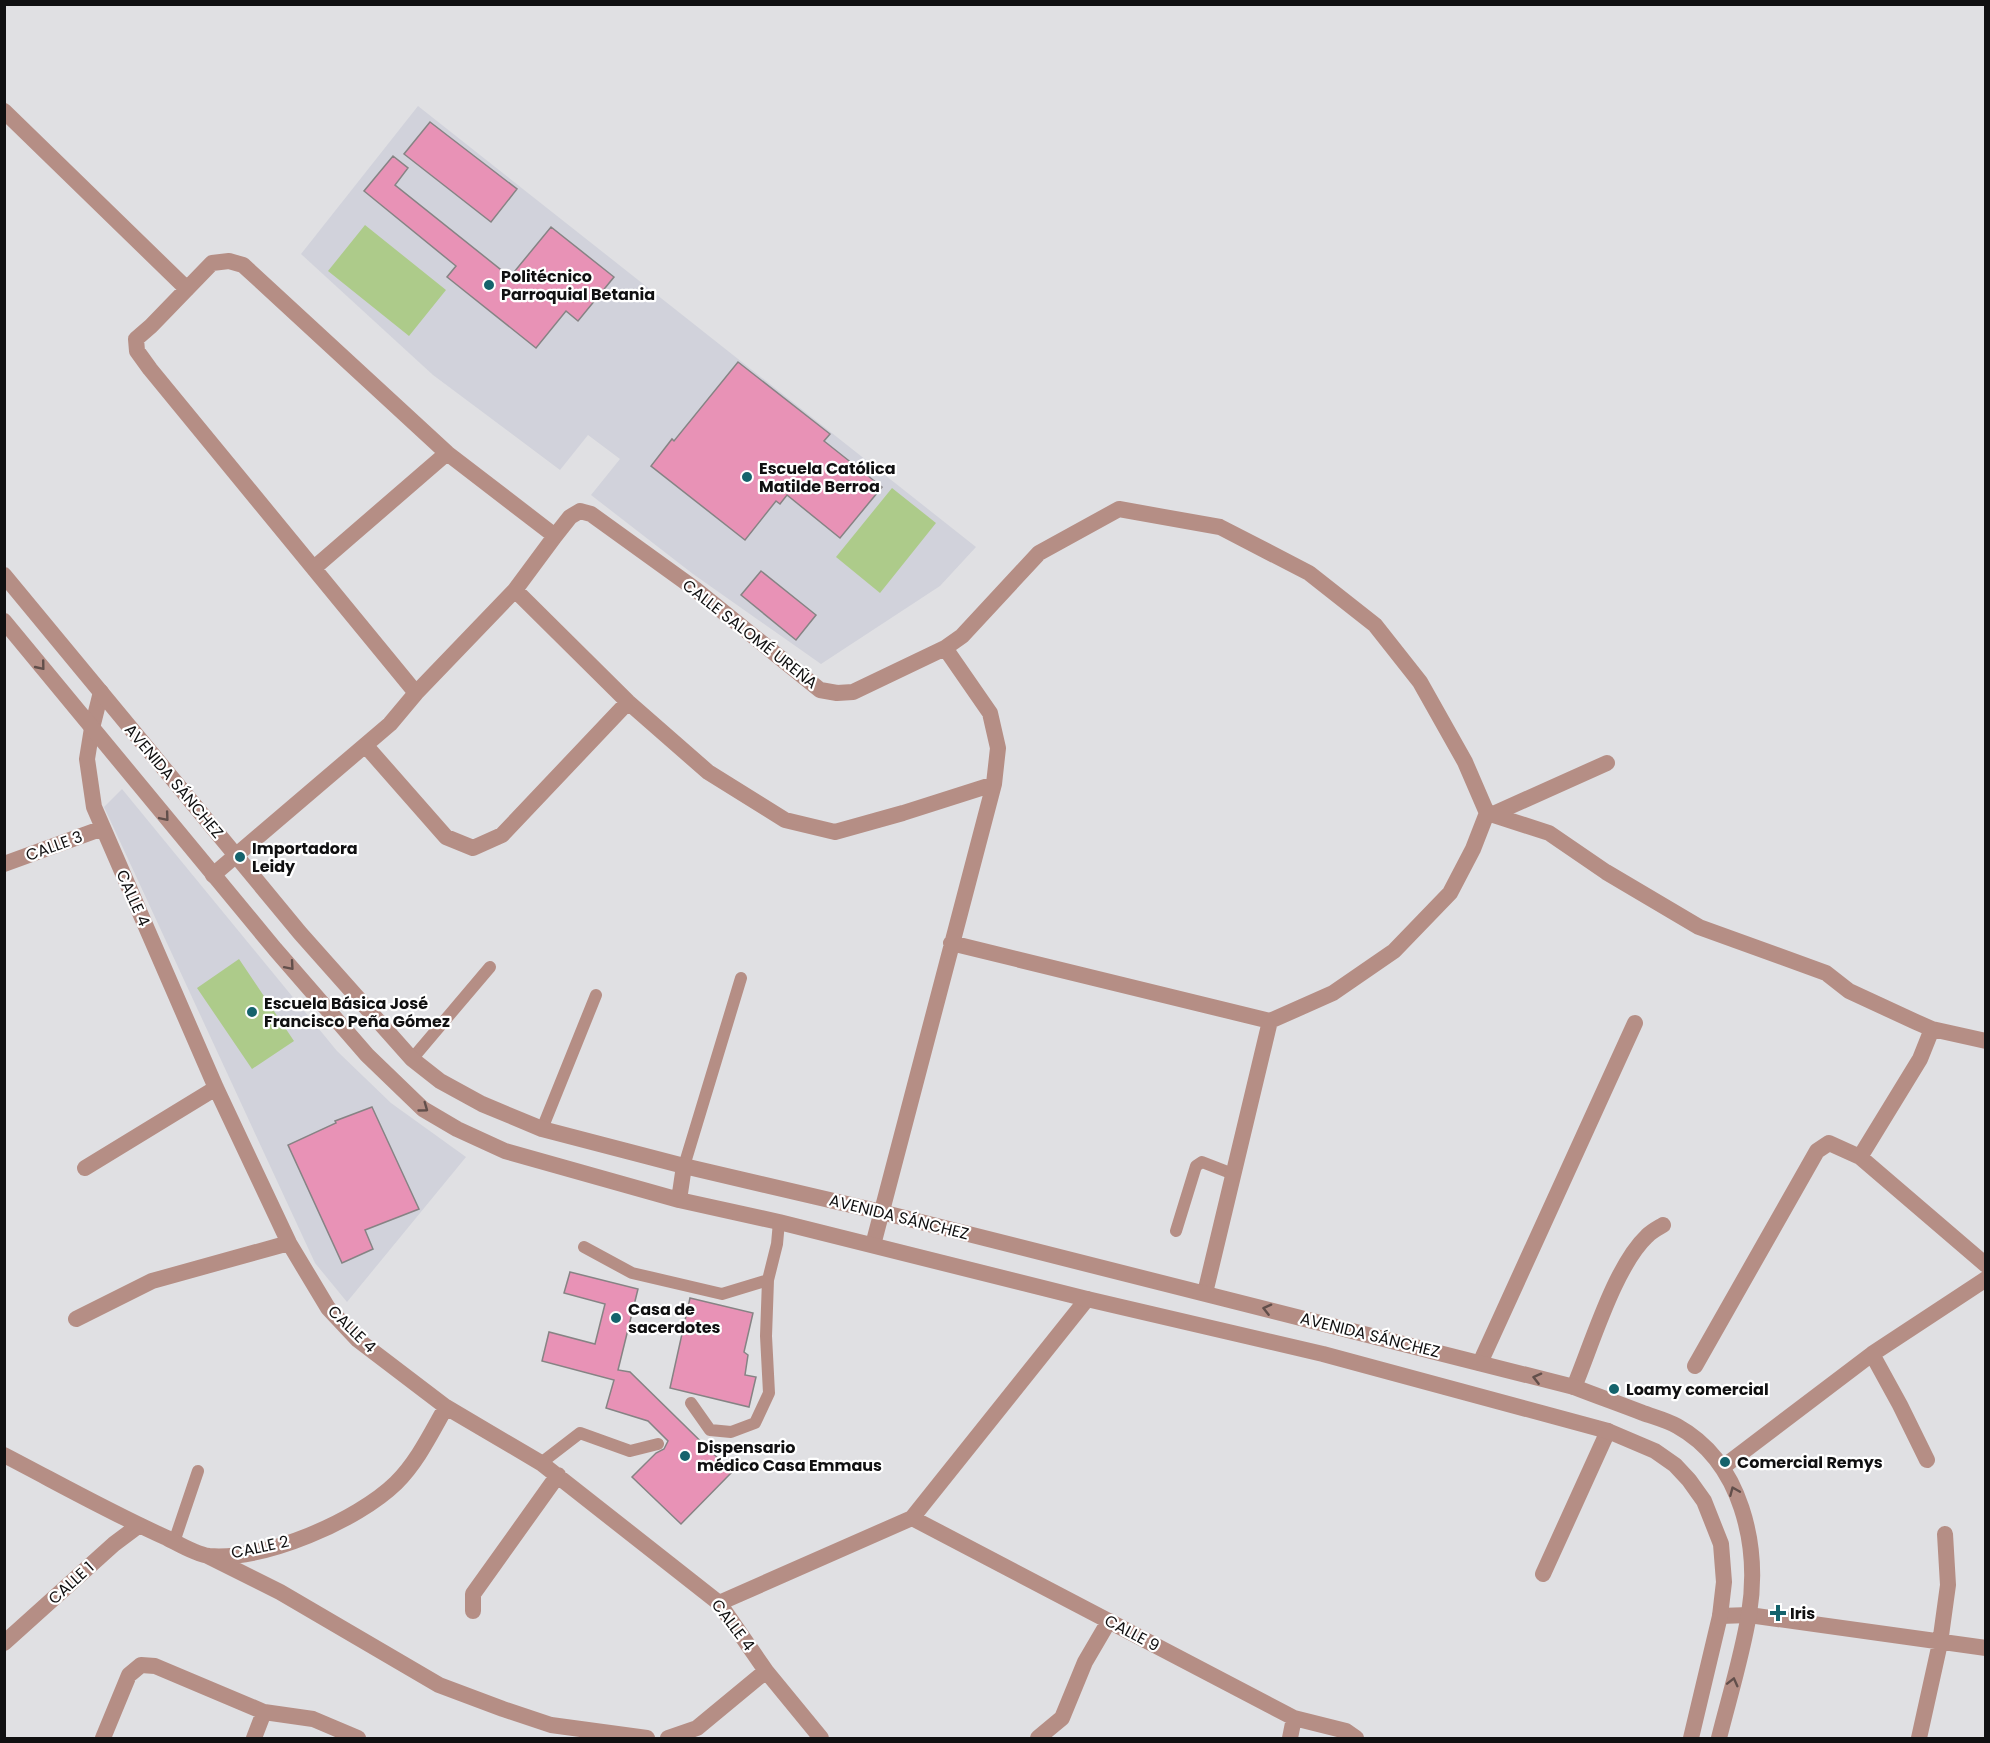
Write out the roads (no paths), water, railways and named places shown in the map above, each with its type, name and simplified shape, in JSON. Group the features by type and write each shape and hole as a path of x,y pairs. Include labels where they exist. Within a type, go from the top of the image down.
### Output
{"street":[{"path":"4,111 187,289"},
{"path":"416,693 137,351 136,339 212,263 229,261 243,266 447,453 555,536"},
{"path":"314,568 447,453"},
{"name":"CALLE SALOMÉ UREÑA","path":"213,875 390,724 416,693 515,590 570,517 580,511 591,514 695,590 820,690 837,693 853,692 945,648 962,636 1039,554 1119,509 1220,527 1309,573 1375,625 1420,682 1465,762 1489,814"},
{"name":"AVENIDA SÁNCHEZ","path":"4,574 300,933 412,1059 440,1081 482,1104 542,1129 684,1166 881,1212 1574,1387 1676,1426 1696,1440 1723,1467 1737,1496 1750,1547 1752,1567 1749,1615 1719,1738"},
{"path":"515,590 628,702 708,772 785,820 835,832 994,784"},
{"name":"AVENIDA SÁNCHEZ","path":"4,621 213,875 367,1055 423,1109 456,1129 505,1151 679,1200 779,1222 1087,1299 1323,1354 1608,1431 1655,1451 1675,1465 1704,1501 1721,1544 1724,1582 1720,1616 1691,1738"},
{"path":"873,1245 994,784 998,748 990,713 945,648"},
{"name":"CALLE 4","path":"101,692 87,759 94,807 216,1088 289,1243 328,1308 358,1340 446,1407 558,1475 719,1602 766,1671 821,1738"},
{"path":"366,746 447,837 473,848 502,835 628,702"},
{"path":"951,944 1270,1021 1333,993 1394,951 1450,893 1489,814 1607,763"},
{"path":"1489,814 1549,832 1606,872 1699,927 1826,973 1849,991 1932,1029 1986,1041"},
{"name":"CALLE 3","path":"4,864 103,828"},
{"path":"1205,1293 1270,1021"},
{"path":"1480,1363 1635,1023"},
{"path":"1860,1157 1920,1059 1932,1029"},
{"path":"85,1168 216,1088"},
{"path":"1695,1366 1817,1151 1829,1143 1860,1157 1986,1265"},
{"path":"679,1200 684,1166"},
{"path":"1574,1387 1626,1263 1648,1234 1663,1225"},
{"path":"76,1319 152,1281 289,1243"},
{"path":"1723,1467 1872,1354 1986,1278"},
{"path":"719,1602 912,1518 1087,1299"},
{"path":"1872,1354 1927,1460"},
{"name":"CALLE 2","path":"4,1455 138,1526 207,1556 242,1554 279,1546 303,1537 352,1515 376,1500 413,1464 446,1407"},
{"path":"1543,1574 1608,1431"},
{"path":"473,1611 473,1594 558,1475"},
{"name":"CALLE 9","path":"912,1518 1294,1718 1347,1731 1356,1738"},
{"name":"CALLE 1","path":"4,1642 114,1544 138,1526"},
{"path":"1919,1738 1940,1643 1947,1585 1945,1534"},
{"path":"207,1556 280,1592 439,1685 503,1709 549,1732 597,1733 647,1738"},
{"path":"1720,1616 1749,1615 1986,1648"},
{"path":"1038,1738 1062,1718 1085,1662 1109,1621"},
{"path":"103,1738 129,1675 141,1665 155,1666 264,1712 313,1719 358,1738"},
{"path":"668,1738 697,1728 766,1671"},
{"path":"254,1738 264,1712"},
{"path":"1290,1738 1294,1718"}],"lane":[{"path":"412,1059 490,967"},
{"path":"684,1166 741,978"},
{"path":"542,1129 596,994"},
{"path":"1176,1231 1196,1166 1202,1162 1233,1174"},
{"path":"691,1403 710,1430 731,1432 755,1424 769,1393 766,1336 768,1280 777,1244 779,1222"},
{"path":"584,1247 632,1274 722,1294 768,1280"},
{"path":"541,1463 580,1433 630,1451 658,1444"},
{"path":"174,1542 198,1471"}],"place":[{"name":"Politécnico Parroquial Betania","path":"489,285"},
{"name":"Escuela Católica Matilde Berroa","path":"747,477"},
{"name":"Importadora Leidy","path":"240,857"},
{"name":"Escuela Básica José Francisco Peña Gómez","path":"252,1012"},
{"name":"Casa de sacerdotes","path":"616,1318"},
{"name":"Loamy comercial","path":"1614,1389"},
{"name":"Dispensario médico Casa Emmaus","path":"685,1456"},
{"name":"Comercial Remys","path":"1725,1462"},
{"name":"Iris","path":"1778,1613"}]}
